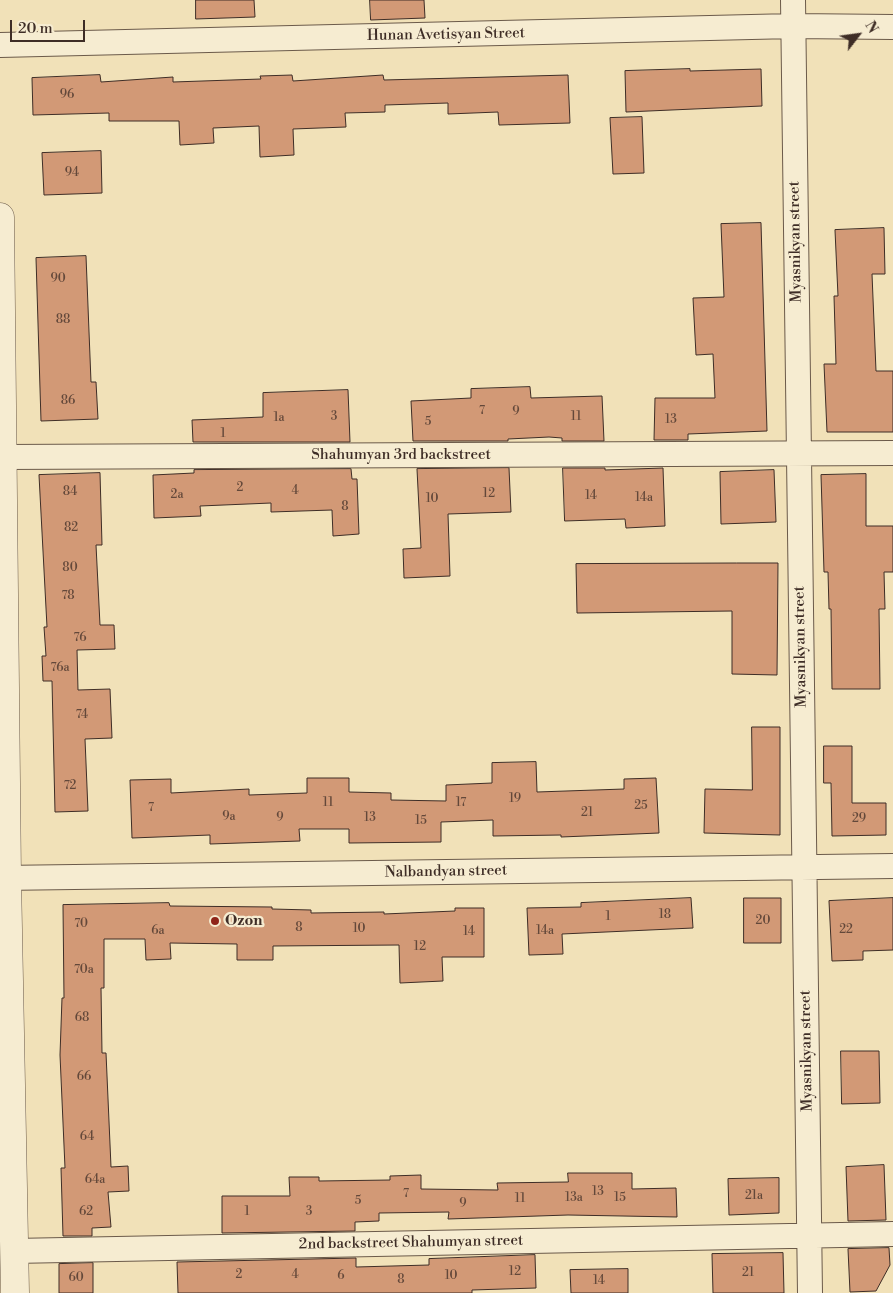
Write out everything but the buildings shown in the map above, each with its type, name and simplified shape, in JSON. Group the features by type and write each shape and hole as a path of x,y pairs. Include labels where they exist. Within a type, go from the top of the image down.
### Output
{"street":[{"name":"Myasnikyan street","path":"793,0 810,1293"},
{"name":"Hunan Avetisyan Street","path":"0,45 793,26 893,26"},
{"path":"0,217 3,457 3,878 15,1293"},
{"name":"Shahumyan 3rd backstreet","path":"3,457 893,453"},
{"name":"Nalbandyan street","path":"3,878 893,866"},
{"name":"2nd backstreet Shahumyan street","path":"13,1251 893,1234"}],"place":[{"name":"Ozon","path":"215,921"}]}
